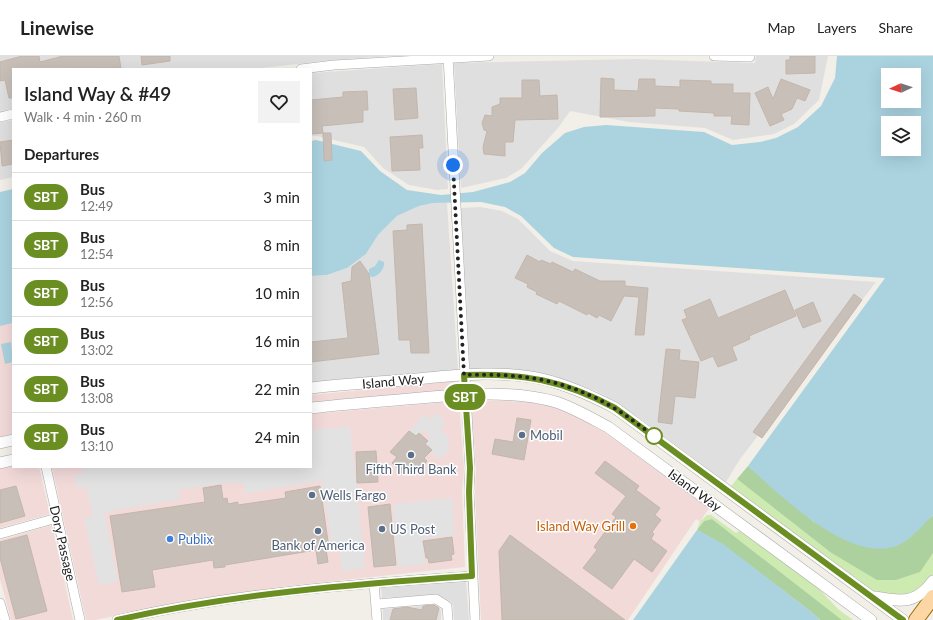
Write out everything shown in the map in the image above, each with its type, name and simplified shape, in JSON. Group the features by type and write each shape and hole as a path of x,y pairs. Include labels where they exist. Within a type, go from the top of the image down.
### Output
{"main road":[{"path":"916,620 933,598"}],"street":[{"path":"312,68 448,57 490,56"},
{"path":"714,56 750,57"},
{"path":"448,57 470,468 469,492 475,620"},
{"path":"0,117 12,114"},
{"name":"Island Way","path":"312,388 464,375 524,376 570,387 594,396 641,426 903,620"},
{"name":"Island Way","path":"312,408 465,395 505,394 530,396 558,403 582,412 608,427 862,616 871,620"},
{"path":"0,443 12,440"},
{"path":"0,463 12,460"},
{"name":"Dory Passage","path":"46,468 80,620"},
{"path":"0,534 57,518"},
{"path":"117,620 193,605 289,591 472,576"},
{"path":"873,597 893,600 912,599 921,595 933,581"},
{"path":"374,583 377,620"},
{"path":"376,604 436,599 447,606 448,620"},
{"path":"0,602 5,620"}],"shaded area":[{"path":"0,56 391,56 334,60 260,68 12,68 12,109 0,111"},
{"path":"756,56 828,56 819,100 794,124 774,134 733,140 705,128 629,122 570,111 558,128 521,169 506,178 461,188 454,63 635,59 755,63"},
{"path":"442,64 448,189 437,190 409,185 383,168 364,147 312,136 312,73"},
{"path":"12,120 12,177 0,180 0,122"},
{"path":"433,203 447,203 458,370 312,383 312,276 327,275 347,268 366,254 378,235 397,216 419,206"},
{"path":"480,207 502,211 518,219 550,251 573,261 876,282 740,459 726,482 645,422 619,404 596,391 543,374 505,369 470,369 461,208"},
{"path":"12,323 12,434 0,437 0,326"},
{"path":"458,381 459,390 312,403 312,395"},
{"path":"471,400 528,402 554,407 579,417 604,432 709,508 700,522 696,519 628,620 481,620 475,492 476,469"},
{"path":"459,401 464,469 462,492 465,567 288,586 193,600 95,620 86,620 52,468 312,468 312,414"},
{"path":"436,413 446,422 440,429 448,437 449,450 440,459 424,445 431,437 424,431 417,438 410,431 424,414 430,419"},
{"path":"350,426 365,568 342,571 339,542 332,544 322,481 245,493 244,484 230,482 179,490 180,499 104,512 118,581 99,585 84,518 93,516 86,487 78,489 74,475 83,473 82,468 312,468 312,430"},
{"path":"12,465 12,468 39,468 50,514 0,528 0,468"},
{"path":"452,498 454,535 422,539 425,565 398,567 393,504"},
{"path":"52,525 73,620 11,620 0,579 0,540"},
{"path":"466,581 469,620 454,620 453,606 451,602 439,595 382,598 381,588"},
{"path":"434,605 441,610 441,620 383,620 383,609"}],"green space":[{"path":"748,466 814,522 901,543 933,515 933,553 920,572 896,580 877,580 830,552 737,479"},
{"path":"737,479 830,552 919,572 933,553 933,576 924,589 904,596 875,592 731,486"},
{"path":"707,515 711,515 736,533 739,531 816,586 838,609 853,620 842,620 712,519 704,521 697,530 700,522"},
{"path":"712,519 842,620 820,620 723,545 697,530 704,521"}],"water":[{"path":"837,56 933,56 933,515 914,534 901,544 882,549 861,546 840,538 818,525 798,510 748,466 885,278 573,257 554,248 521,216 505,207 481,202 433,203 419,206 397,216 378,235 366,254 347,268 327,275 312,276 312,141 316,140 361,151 380,171 407,190 441,195 473,192 510,182 525,173 542,153 565,133 584,127 606,125 704,132 732,145 760,142 776,138 798,127 821,106 835,78"},
{"path":"12,189 12,323 0,326 0,192"},
{"path":"379,260 384,262 382,270 374,277 371,277 369,274 369,269 375,266"},
{"path":"11,342 12,362 5,364 1,344"},
{"path":"697,530 723,544 820,620 633,620"}],"building":[{"path":"22,56 39,56 40,62 63,56 119,56 121,68 12,68 12,98 9,98 5,80 0,81 0,62"},
{"path":"141,56 170,56 170,61 142,65"},
{"path":"790,56 815,56 815,73 786,74 786,60 790,60"},
{"path":"601,78 614,79 614,90 638,91 639,79 655,79 655,86 680,87 680,80 711,81 711,84 733,84 733,93 750,93 749,125 731,124 732,116 714,116 714,113 679,111 679,109 655,108 655,116 600,117"},
{"path":"781,79 810,90 805,101 797,98 792,109 781,114 784,120 770,126 755,93 768,87 773,99"},
{"path":"522,80 539,80 540,96 557,95 558,119 515,120 513,142 505,142 505,156 484,154 483,147 487,131 484,130 482,123 485,115 492,116 492,107 500,104 500,98 522,98"},
{"path":"416,88 418,118 395,120 393,89"},
{"path":"367,91 368,110 363,110 363,122 322,126 323,133 312,134 312,100 343,97 343,92"},
{"path":"323,133 331,133 332,160 324,161"},
{"path":"422,135 423,148 419,148 420,170 392,171 390,137"},
{"path":"12,140 12,164 2,166 0,142"},
{"path":"422,224 429,353 411,353 410,340 399,340 393,231 407,230 407,225"},
{"path":"527,255 540,262 541,260 551,264 552,262 573,272 575,269 600,281 625,281 625,286 648,288 644,335 635,335 639,297 624,296 611,321 599,315 597,318 588,313 587,315 559,301 557,304 536,294 537,292 527,287 528,284 515,278"},
{"path":"360,261 369,274 379,354 312,362 312,342 348,338 342,283 351,281 352,267"},
{"path":"785,290 796,316 749,336 750,339 732,347 737,360 718,367 713,356 701,361 682,320 687,318 684,310 710,299 718,318"},
{"path":"854,294 862,300 762,438 753,432"},
{"path":"813,302 821,321 803,328 795,310"},
{"path":"666,349 680,350 679,360 699,362 695,398 675,396 672,424 658,422"},
{"path":"517,418 531,420 524,460 492,454 495,439 513,442"},
{"name":"Fifth Third Bank","path":"409,431 416,436 419,433 428,441 425,444 432,450 424,458 427,461 420,469 418,466 413,471 407,467 402,473 392,463 397,457 390,452"},
{"path":"376,451 378,482 357,483 356,452"},
{"name":"Island Way Grill","path":"605,461 639,486 636,490 660,508 655,515 661,520 652,532 654,534 651,539 667,551 652,572 634,559 612,589 583,568 597,550 594,547 616,517 612,514 626,496 595,473"},
{"path":"221,485 223,499 227,498 228,504 238,502 238,505 286,498 285,492 320,486 329,548 326,549 328,562 318,564 316,550 225,565 225,567 214,568 213,560 152,570 155,587 122,592 110,516 205,502 203,488"},
{"path":"16,486 25,516 0,523 0,490"},
{"name":"US Post","path":"390,504 396,565 374,567 368,507"},
{"path":"27,535 47,611 16,619 0,558 0,542"},
{"path":"510,535 625,620 502,620 499,551"},
{"path":"452,537 454,554 451,555 452,560 429,563 428,558 426,558 423,541"},
{"path":"434,605 439,608 436,620 390,620 393,609 407,607 422,610 423,606"}],"bus line":[{"name":"SBT","path":"117,620 193,605 289,591 472,576 469,492 470,468 464,375 491,374 504,374 542,379 594,396 615,408 903,620"}],"place":[{"name":"Mobil","path":"522,435"},
{"name":"Fifth Third Bank","path":"411,455"},
{"name":"Wells Fargo","path":"312,495"},
{"name":"Island Way Grill","path":"633,526"},
{"name":"US Post","path":"382,529"},
{"name":"Bank of America","path":"318,531"},
{"name":"Publix","path":"170,539"}],"route":[{"path":"453,165 464,375 504,374 524,376 542,379 570,387 594,396 615,408 654,436"}]}
